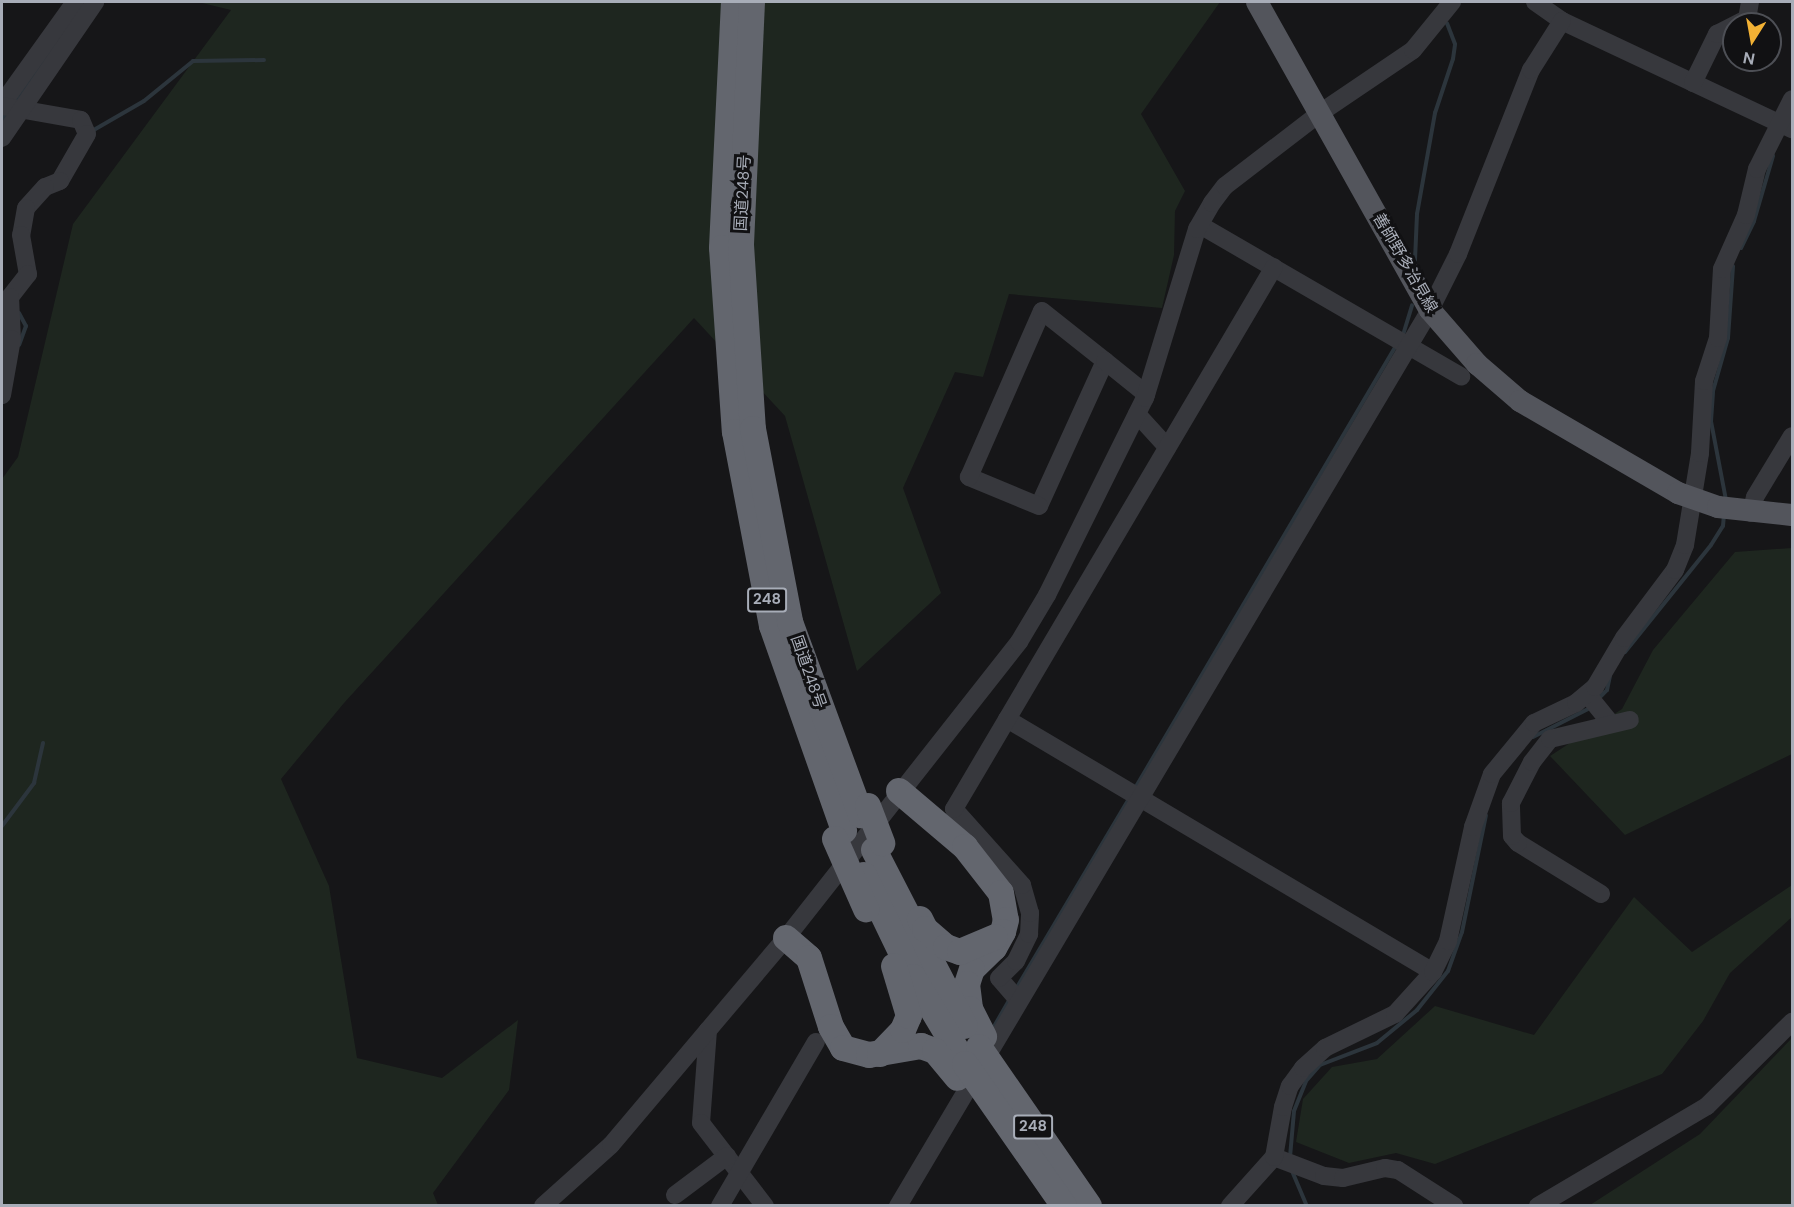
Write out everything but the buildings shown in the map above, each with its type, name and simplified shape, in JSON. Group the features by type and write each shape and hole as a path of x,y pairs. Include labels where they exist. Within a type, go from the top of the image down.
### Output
{"highway":[{"name":"国道248号","path":"734,2 722,248 735,432 772,626 849,821 878,847 971,1057 998,1076 1089,1206"},
{"name":"国道248号","path":"752,2 741,245 746,356 770,527 795,637 864,875 913,977 971,1057 1064,1206"},
{"path":"899,791 942,825 984,868 1001,893 1006,920 1003,932 994,948 972,969 967,984 971,1057 1057,1206"},
{"path":"849,821 866,909 902,983 909,1016 903,1030 880,1054"},
{"path":"878,847 925,929 946,947 960,952 975,949 1003,932"},
{"path":"786,938 809,958 831,1027 843,1048 880,1054 921,1046 935,1051 971,1057"}],"main road":[{"name":"善師野多治見線","path":"1257,2 1430,310 1477,364 1520,401 1692,499 1734,510 1792,515"}],"street":[{"path":"2,395 12,339 10,297 27,274 21,235 26,208 45,187 60,181 87,134 81,120 2,105 75,2"},
{"path":"2,138 95,2"},
{"path":"543,1206 611,1145 786,938 1018,642 1047,595 1137,414 1146,394 1200,225 1225,186 1320,113 1413,50 1452,2"},
{"path":"1534,2 1562,21 1784,124"},
{"path":"1693,83 1717,34 1747,19 1750,2"},
{"path":"898,1206 1013,994 1398,341 1430,310 1458,254 1531,70 1562,21"},
{"path":"1286,1162 1283,1107 1290,1086 1303,1068 1324,1048 1395,1014 1433,972 1448,941 1480,800 1511,746 1539,720 1593,699 1675,570 1685,546 1700,453 1704,381 1718,338 1722,269 1746,215 1757,169 1784,124 1792,99"},
{"path":"1200,225 1461,376"},
{"path":"1013,994 999,978 1022,951 1030,913 1022,885 954,809 1274,267"},
{"path":"1105,361 1039,506 969,477 1042,311 1105,361 1146,394"},
{"path":"1137,414 1167,447"},
{"path":"1734,510 1755,497 1792,436"},
{"path":"1593,699 1611,724"},
{"path":"1007,719 1131,795 1433,972"},
{"path":"1539,720 1550,739"},
{"path":"1601,894 1512,836 1511,803 1532,762 1550,739 1630,720"},
{"path":"1538,1206 1707,1106 1792,1022"},
{"path":"708,1030 701,1123 765,1206"},
{"path":"720,1206 816,1042"},
{"path":"675,1195 728,1156"},
{"path":"1230,1206 1286,1162"},
{"path":"1286,1162 1343,1178 1385,1168 1398,1170 1454,1206"}],"shaded area":[{"path":"198,2 1220,2 1141,114 1185,191 1175,211 1174,255 1162,308 1009,294 983,377 955,372 903,488 941,593 857,671 785,416 694,318 344,703 281,779 329,886 357,1058 442,1078 518,1020 509,1090 433,1193 438,1205 2,1205 2,479 18,457 73,224 231,10"},
{"path":"1792,548 1792,754 1625,835 1550,756 1622,709 1653,650 1735,552"},
{"path":"1792,885 1792,917 1730,973 1703,1021 1662,1074 1435,1164 1396,1153 1349,1163 1296,1142 1303,1099 1332,1067 1377,1059 1435,1006 1534,1035 1634,897 1692,952"},
{"path":"1792,1038 1792,1205 1590,1205 1700,1134"}],"waterway":[{"path":"1415,260 1417,214 1435,113 1453,59 1455,44 1447,23"},
{"path":"2,120 50,51"},
{"path":"92,131 144,101 193,61 264,60"},
{"path":"1741,248 1754,221 1773,156"},
{"path":"1726,500 1711,421 1713,391 1728,338 1733,266"},
{"path":"1403,335 1412,305"},
{"path":"19,313 26,326 19,345"},
{"path":"1134,790 1397,344"},
{"path":"1625,652 1711,545 1723,526 1724,514"},
{"path":"1597,700 1607,690 1610,676"},
{"path":"1533,737 1590,708"},
{"path":"2,826 34,783 43,743"},
{"path":"1016,989 1129,799"},
{"path":"1290,1157 1294,1111 1306,1081 1320,1065 1377,1043 1417,1010 1448,971 1462,932 1486,815"},
{"path":"992,1030 1009,1000"},
{"path":"1292,1171 1307,1206"}]}
